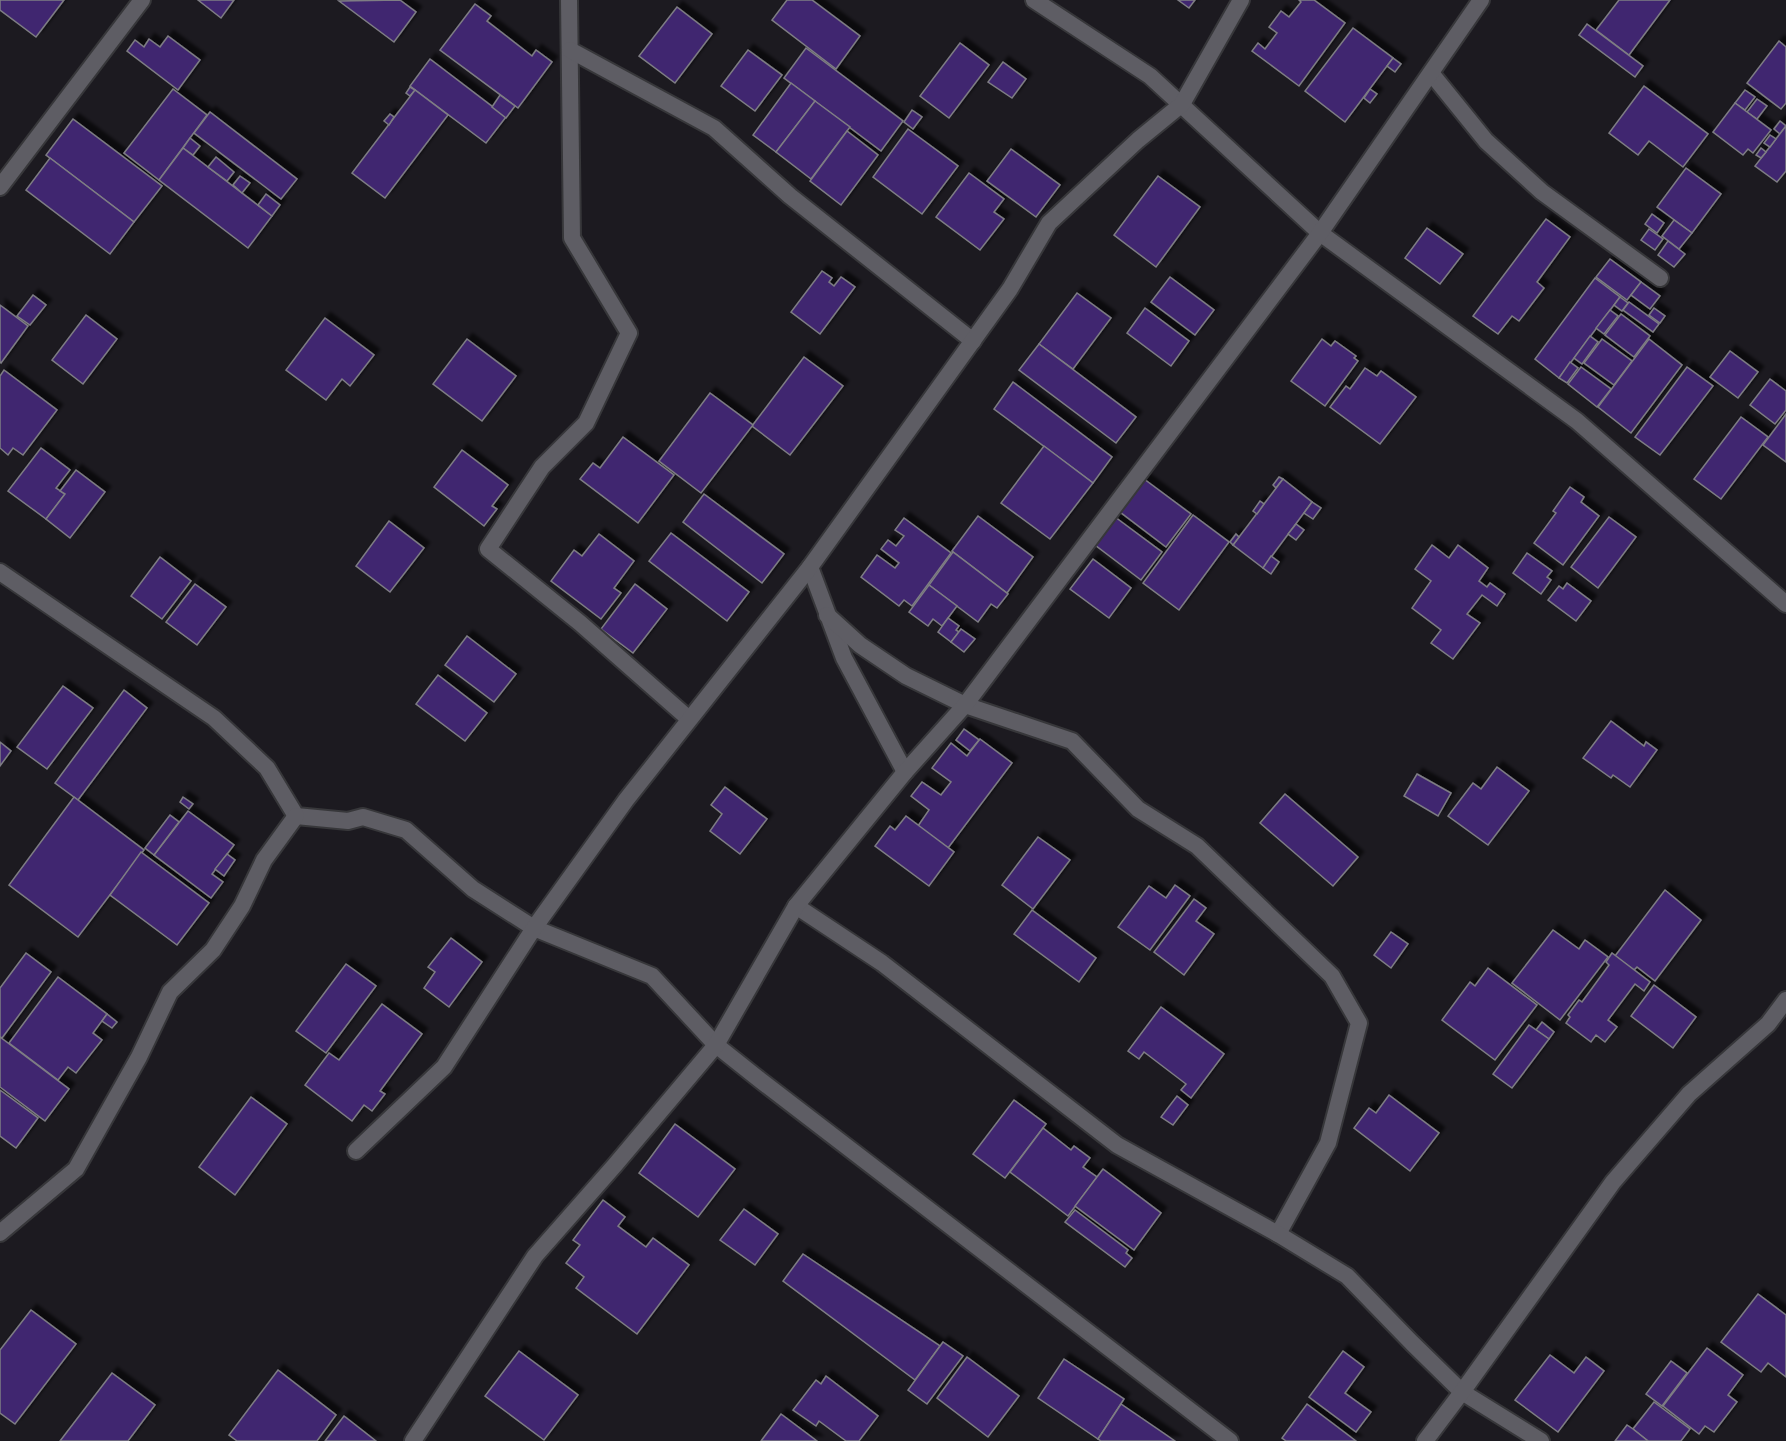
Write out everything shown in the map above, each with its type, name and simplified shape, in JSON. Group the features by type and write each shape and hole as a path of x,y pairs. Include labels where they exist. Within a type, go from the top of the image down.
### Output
{"street":[{"path":"0,187 142,0"},
{"path":"569,0 572,238 629,333 586,423 542,466 488,549 580,623 689,719"},
{"path":"1034,0 1150,76 1320,233 1577,421 1786,604"},
{"path":"356,1150 444,1067 534,928 626,800 810,567 1010,289 1049,223 1138,140 1182,104 1241,0"},
{"path":"413,1441 535,1256 716,1045 796,906 905,772 965,705 1320,233 1481,0"},
{"path":"570,50 714,128 790,196 973,341"},
{"path":"1431,73 1486,141 1542,192 1660,278"},
{"path":"810,567 843,658 905,772"},
{"path":"0,572 213,718 267,768 296,816"},
{"path":"828,615 860,645 906,676 965,705 1072,741 1138,809 1197,846 1332,976 1359,1023 1328,1143 1278,1234"},
{"path":"296,816 348,821 363,817 406,830 473,889 534,928 652,976 716,1045 1230,1441"},
{"path":"0,1233 76,1169 139,1057 170,992 213,951 242,906 264,860 296,816"},
{"path":"796,906 882,963 1117,1145 1278,1234 1347,1276 1462,1392 1541,1441"},
{"path":"1425,1441 1613,1182 1689,1094 1768,1024 1786,1000"}],"building":[{"path":"0,0 64,0 36,37 0,10"},
{"path":"198,0 234,0 221,18"},
{"path":"400,0 416,12 394,42 339,1"},
{"path":"787,0 812,0 860,36 836,69 772,20"},
{"path":"1178,0 1195,0 1189,8"},
{"path":"1299,0 1314,0 1345,23 1299,86 1252,51 1258,43 1265,49 1277,33 1269,27 1281,11 1289,17 1301,2"},
{"path":"1619,0 1670,0 1629,55 1596,30"},
{"path":"475,4 491,16 487,21 532,56 536,50 552,62 518,108 440,50"},
{"path":"677,7 712,34 675,83 639,56"},
{"path":"1587,24 1643,66 1635,77 1579,35"},
{"path":"1353,28 1393,58 1345,122 1305,91"},
{"path":"168,36 200,60 178,90 127,51 135,40 144,47 149,39 160,47"},
{"path":"1779,41 1786,47 1786,103 1781,109 1747,83"},
{"path":"960,43 989,65 949,118 920,96"},
{"path":"806,48 903,121 881,151 784,78"},
{"path":"748,50 782,75 755,111 721,86"},
{"path":"1393,58 1401,64 1395,72 1387,66"},
{"path":"430,59 506,117 486,143 410,86"},
{"path":"1003,62 1026,79 1012,98 988,82"},
{"path":"791,83 815,101 776,152 753,135"},
{"path":"1644,86 1708,134 1683,167 1649,141 1638,155 1609,133"},
{"path":"410,87 415,90 410,96 406,93"},
{"path":"173,89 207,115 159,180 124,153"},
{"path":"1370,89 1377,94 1370,103 1364,98"},
{"path":"415,90 448,115 385,198 352,173"},
{"path":"1745,90 1755,97 1745,110 1735,103"},
{"path":"500,95 515,106 506,118 492,107"},
{"path":"1757,99 1767,106 1757,119 1747,112"},
{"path":"815,101 850,127 811,179 776,152"},
{"path":"1735,103 1771,130 1753,153 1748,149 1743,155 1713,132"},
{"path":"912,110 922,117 913,129 904,122"},
{"path":"210,112 297,179 281,199 194,133"},
{"path":"390,114 394,117 389,125 384,121"},
{"path":"73,119 162,186 134,222 46,155"},
{"path":"1780,121 1786,126 1780,134 1774,129"},
{"path":"1786,126 1786,171 1777,182 1755,166"},
{"path":"908,129 958,166 922,214 873,177"},
{"path":"847,131 878,155 841,205 810,181"},
{"path":"1770,135 1776,139 1770,147 1764,143"},
{"path":"190,138 200,146 193,155 183,148"},
{"path":"183,148 272,216 248,248 159,180"},
{"path":"1761,148 1766,152 1761,158 1756,155"},
{"path":"1011,149 1060,185 1036,217 987,181"},
{"path":"216,157 234,172 227,181 208,167"},
{"path":"50,158 134,222 110,254 26,190"},
{"path":"1686,168 1721,194 1692,233 1657,207"},
{"path":"969,173 1004,199 994,212 1004,219 980,250 936,217"},
{"path":"240,176 250,183 242,193 233,185"},
{"path":"1158,176 1200,207 1156,267 1114,235"},
{"path":"266,194 280,205 272,216 258,205"},
{"path":"1652,214 1664,223 1657,233 1645,224"},
{"path":"1546,219 1570,237 1537,282 1544,288 1519,321 1512,316 1498,334 1473,316"},
{"path":"1674,220 1692,233 1679,249 1662,236"},
{"path":"1427,228 1463,254 1440,284 1405,258"},
{"path":"1649,229 1663,239 1655,250 1641,240"},
{"path":"1668,241 1685,254 1674,267 1658,255"},
{"path":"1610,259 1641,282 1627,300 1596,277"},
{"path":"822,271 832,278 829,282 834,286 841,277 855,287 820,334 791,312"},
{"path":"1170,277 1214,310 1195,335 1151,302"},
{"path":"1595,278 1620,297 1559,378 1535,359"},
{"path":"1641,282 1660,296 1650,309 1631,295"},
{"path":"1077,293 1111,318 1073,369 1039,344"},
{"path":"33,295 46,305 30,325 17,316"},
{"path":"1620,297 1628,303 1622,311 1614,305"},
{"path":"1629,302 1659,324 1653,332 1623,310"},
{"path":"0,305 28,326 1,363 0,362"},
{"path":"1145,308 1189,341 1171,366 1127,333"},
{"path":"1654,308 1665,316 1660,323 1649,315"},
{"path":"1610,310 1618,316 1604,334 1596,328"},
{"path":"1621,314 1650,336 1634,357 1605,335"},
{"path":"86,315 117,339 83,384 52,360"},
{"path":"325,318 374,355 350,386 342,379 326,400 286,370"},
{"path":"1590,336 1598,342 1582,364 1574,358"},
{"path":"467,339 516,376 482,421 433,384"},
{"path":"1322,339 1331,346 1335,341 1356,356 1354,358 1358,361 1325,406 1291,381"},
{"path":"1602,339 1632,361 1614,385 1584,363"},
{"path":"1649,339 1682,365 1631,433 1598,407"},
{"path":"1039,344 1136,417 1116,443 1019,370"},
{"path":"1730,351 1758,372 1738,398 1710,377"},
{"path":"804,357 843,386 790,455 752,426"},
{"path":"1570,362 1578,368 1567,383 1559,378"},
{"path":"1581,367 1611,389 1597,407 1568,384"},
{"path":"1687,367 1713,386 1660,455 1635,437"},
{"path":"1365,368 1377,376 1381,371 1416,397 1380,444 1330,407 1346,386 1350,389"},
{"path":"4,370 57,410 23,455 13,448 8,455 0,448 0,376"},
{"path":"1770,379 1786,391 1786,410 1775,424 1750,405"},
{"path":"1013,382 1112,457 1093,483 994,409"},
{"path":"710,393 753,425 701,493 659,461"},
{"path":"1786,414 1786,462 1763,445"},
{"path":"1741,417 1768,437 1721,499 1694,479"},
{"path":"623,437 674,475 638,523 580,479 593,463 600,468"},
{"path":"1044,446 1093,483 1050,539 1001,503"},
{"path":"41,448 70,470 56,488 65,494 46,519 8,491"},
{"path":"462,450 508,485 492,506 497,509 484,526 434,487"},
{"path":"76,470 105,492 70,538 46,519 65,494 60,491"},
{"path":"1279,477 1283,479 1276,488 1273,485"},
{"path":"1144,479 1191,514 1166,547 1120,512"},
{"path":"1283,479 1312,502 1263,568 1233,545"},
{"path":"1570,487 1584,497 1581,502 1599,516 1563,565 1534,543 1556,513 1553,511"},
{"path":"704,494 784,554 762,583 683,522"},
{"path":"1260,501 1264,504 1257,514 1253,511"},
{"path":"1312,502 1321,508 1313,519 1304,513"},
{"path":"1193,515 1229,542 1179,610 1143,583"},
{"path":"978,516 1033,557 1007,593 952,551"},
{"path":"1115,517 1162,552 1141,580 1095,545"},
{"path":"1609,517 1636,537 1598,588 1571,567"},
{"path":"904,518 951,553 912,606 904,600 899,606 861,577 877,555 895,568 899,563 881,549 888,540 896,546 904,536 895,530"},
{"path":"389,521 424,548 390,592 356,566"},
{"path":"1296,524 1304,530 1296,540 1288,534"},
{"path":"671,533 749,592 727,621 649,561"},
{"path":"599,534 634,561 614,588 621,593 601,619 551,581 574,550 582,556"},
{"path":"1236,534 1239,537 1233,545 1230,542"},
{"path":"1432,545 1449,558 1458,545 1488,568 1479,581 1487,587 1490,583 1505,594 1497,606 1482,595 1467,614 1480,623 1453,659 1431,643 1441,630 1412,608 1431,581 1415,569"},
{"path":"953,552 1008,594 997,608 991,604 978,622 929,585"},
{"path":"1527,553 1552,571 1547,577 1551,580 1541,594 1513,573"},
{"path":"1271,556 1279,562 1271,574 1263,568"},
{"path":"160,557 191,581 162,619 131,596"},
{"path":"1093,559 1131,588 1109,618 1070,589"},
{"path":"1567,583 1591,601 1576,621 1548,600 1559,586 1563,589"},
{"path":"195,584 226,607 197,645 166,622"},
{"path":"635,584 667,609 633,653 601,629"},
{"path":"929,585 957,606 942,626 933,619 928,626 909,612"},
{"path":"948,618 959,626 956,630 959,632 951,642 938,632"},
{"path":"961,629 975,639 964,652 951,642"},
{"path":"467,636 516,674 494,702 445,665"},
{"path":"438,675 487,713 465,741 416,704"},
{"path":"63,686 93,708 47,769 17,747"},
{"path":"124,690 147,708 78,800 55,783"},
{"path":"1611,721 1644,746 1646,742 1657,750 1630,787 1613,775 1611,778 1583,758"},
{"path":"964,729 979,740 970,751 956,740"},
{"path":"980,739 1012,763 948,848 918,826 929,810 911,796 922,782 941,795 951,782 932,768 951,743 967,756"},
{"path":"0,742 11,751 0,766"},
{"path":"1497,767 1529,791 1488,845 1448,816 1473,783 1481,789"},
{"path":"1417,774 1451,793 1438,816 1404,796"},
{"path":"725,787 767,819 740,854 710,831 722,814 711,805"},
{"path":"1285,794 1358,857 1333,886 1260,823"},
{"path":"74,797 144,850 78,937 9,885"},
{"path":"183,797 193,804 189,809 180,802"},
{"path":"188,811 234,845 212,874 223,882 211,898 154,855"},
{"path":"170,815 179,822 154,855 145,848"},
{"path":"906,816 954,852 929,886 875,846 890,826 895,830"},
{"path":"1038,837 1070,860 1033,909 1002,885"},
{"path":"141,852 209,903 177,945 110,895"},
{"path":"227,854 235,860 224,876 215,869"},
{"path":"1175,885 1190,896 1150,950 1118,927 1149,886 1166,898"},
{"path":"1665,890 1701,920 1655,981 1637,967 1634,970 1615,956"},
{"path":"1194,899 1206,908 1196,921 1214,934 1184,975 1154,952"},
{"path":"1032,910 1096,958 1079,982 1014,934"},
{"path":"1553,930 1579,949 1585,940 1608,957 1560,1020 1512,983"},
{"path":"1391,932 1408,944 1391,968 1374,955"},
{"path":"451,938 482,962 449,1007 424,988 435,972 428,967"},
{"path":"26,953 51,972 2,1038 0,1037 0,988"},
{"path":"1612,953 1650,982 1644,991 1635,984 1608,1020 1617,1027 1605,1042 1596,1035 1591,1042 1566,1023 1570,1017 1568,1015 1579,1000 1582,1002 1609,965 1606,962"},
{"path":"346,964 376,986 326,1053 296,1031"},
{"path":"1488,968 1537,1005 1495,1060 1442,1020 1470,982 1475,986"},
{"path":"58,977 107,1014 93,1033 102,1040 76,1073 68,1067 58,1080 9,1043"},
{"path":"1654,985 1696,1017 1673,1048 1631,1016"},
{"path":"382,1004 422,1034 380,1091 385,1094 372,1111 364,1105 352,1121 305,1085 329,1053 339,1060"},
{"path":"1161,1007 1224,1054 1191,1098 1181,1090 1186,1084 1144,1052 1139,1059 1128,1051"},
{"path":"107,1014 117,1022 112,1028 102,1021"},
{"path":"1542,1022 1554,1032 1549,1039 1536,1030"},
{"path":"1529,1025 1549,1039 1512,1088 1493,1074"},
{"path":"0,1037 69,1089 45,1121 0,1087"},
{"path":"0,1090 38,1118 16,1148 0,1136"},
{"path":"1389,1095 1439,1133 1410,1171 1354,1128 1369,1108 1376,1113"},
{"path":"1177,1096 1188,1105 1173,1125 1161,1117"},
{"path":"251,1097 287,1124 235,1195 199,1167"},
{"path":"1014,1100 1046,1124 1005,1178 973,1154"},
{"path":"675,1124 735,1169 698,1217 639,1173"},
{"path":"1043,1128 1071,1150 1074,1146 1090,1158 1083,1167 1097,1177 1068,1216 1010,1172"},
{"path":"1103,1169 1161,1213 1134,1250 1075,1206"},
{"path":"603,1200 625,1217 618,1226 646,1247 653,1238 689,1265 637,1334 576,1288 584,1277 566,1263 580,1245 573,1240"},
{"path":"744,1209 778,1234 755,1265 720,1240"},
{"path":"1075,1210 1128,1250 1126,1253 1132,1258 1125,1267 1065,1222"},
{"path":"803,1254 940,1346 915,1380 783,1281"},
{"path":"1758,1294 1786,1315 1786,1377 1768,1363 1761,1372 1721,1342"},
{"path":"31,1310 76,1344 15,1424 0,1413 0,1350"},
{"path":"943,1342 963,1356 927,1404 908,1390"},
{"path":"1707,1348 1743,1375 1728,1395 1737,1402 1714,1432 1705,1426 1699,1434 1663,1406"},
{"path":"519,1351 578,1395 544,1440 485,1396"},
{"path":"1343,1351 1364,1367 1345,1393 1371,1412 1356,1432 1309,1397"},
{"path":"1550,1355 1574,1373 1586,1357 1604,1371 1558,1432 1515,1400"},
{"path":"967,1357 1019,1396 988,1437 937,1398"},
{"path":"1064,1359 1124,1399 1098,1439 1038,1398"},
{"path":"1671,1361 1687,1373 1662,1406 1646,1394"},
{"path":"278,1370 336,1415 317,1441 237,1441 229,1435"},
{"path":"112,1373 155,1405 128,1441 60,1441"},
{"path":"826,1376 878,1416 859,1441 846,1441 819,1421 816,1426 793,1410 816,1380 821,1384"},
{"path":"1654,1402 1690,1429 1681,1441 1648,1441 1633,1429"},
{"path":"1121,1404 1175,1441 1101,1441 1098,1439"},
{"path":"1307,1404 1356,1441 1286,1441 1282,1438"},
{"path":"781,1414 817,1441 761,1441"},
{"path":"344,1416 376,1441 325,1441"},
{"path":"1627,1425 1633,1429 1648,1441 1615,1441"}]}
